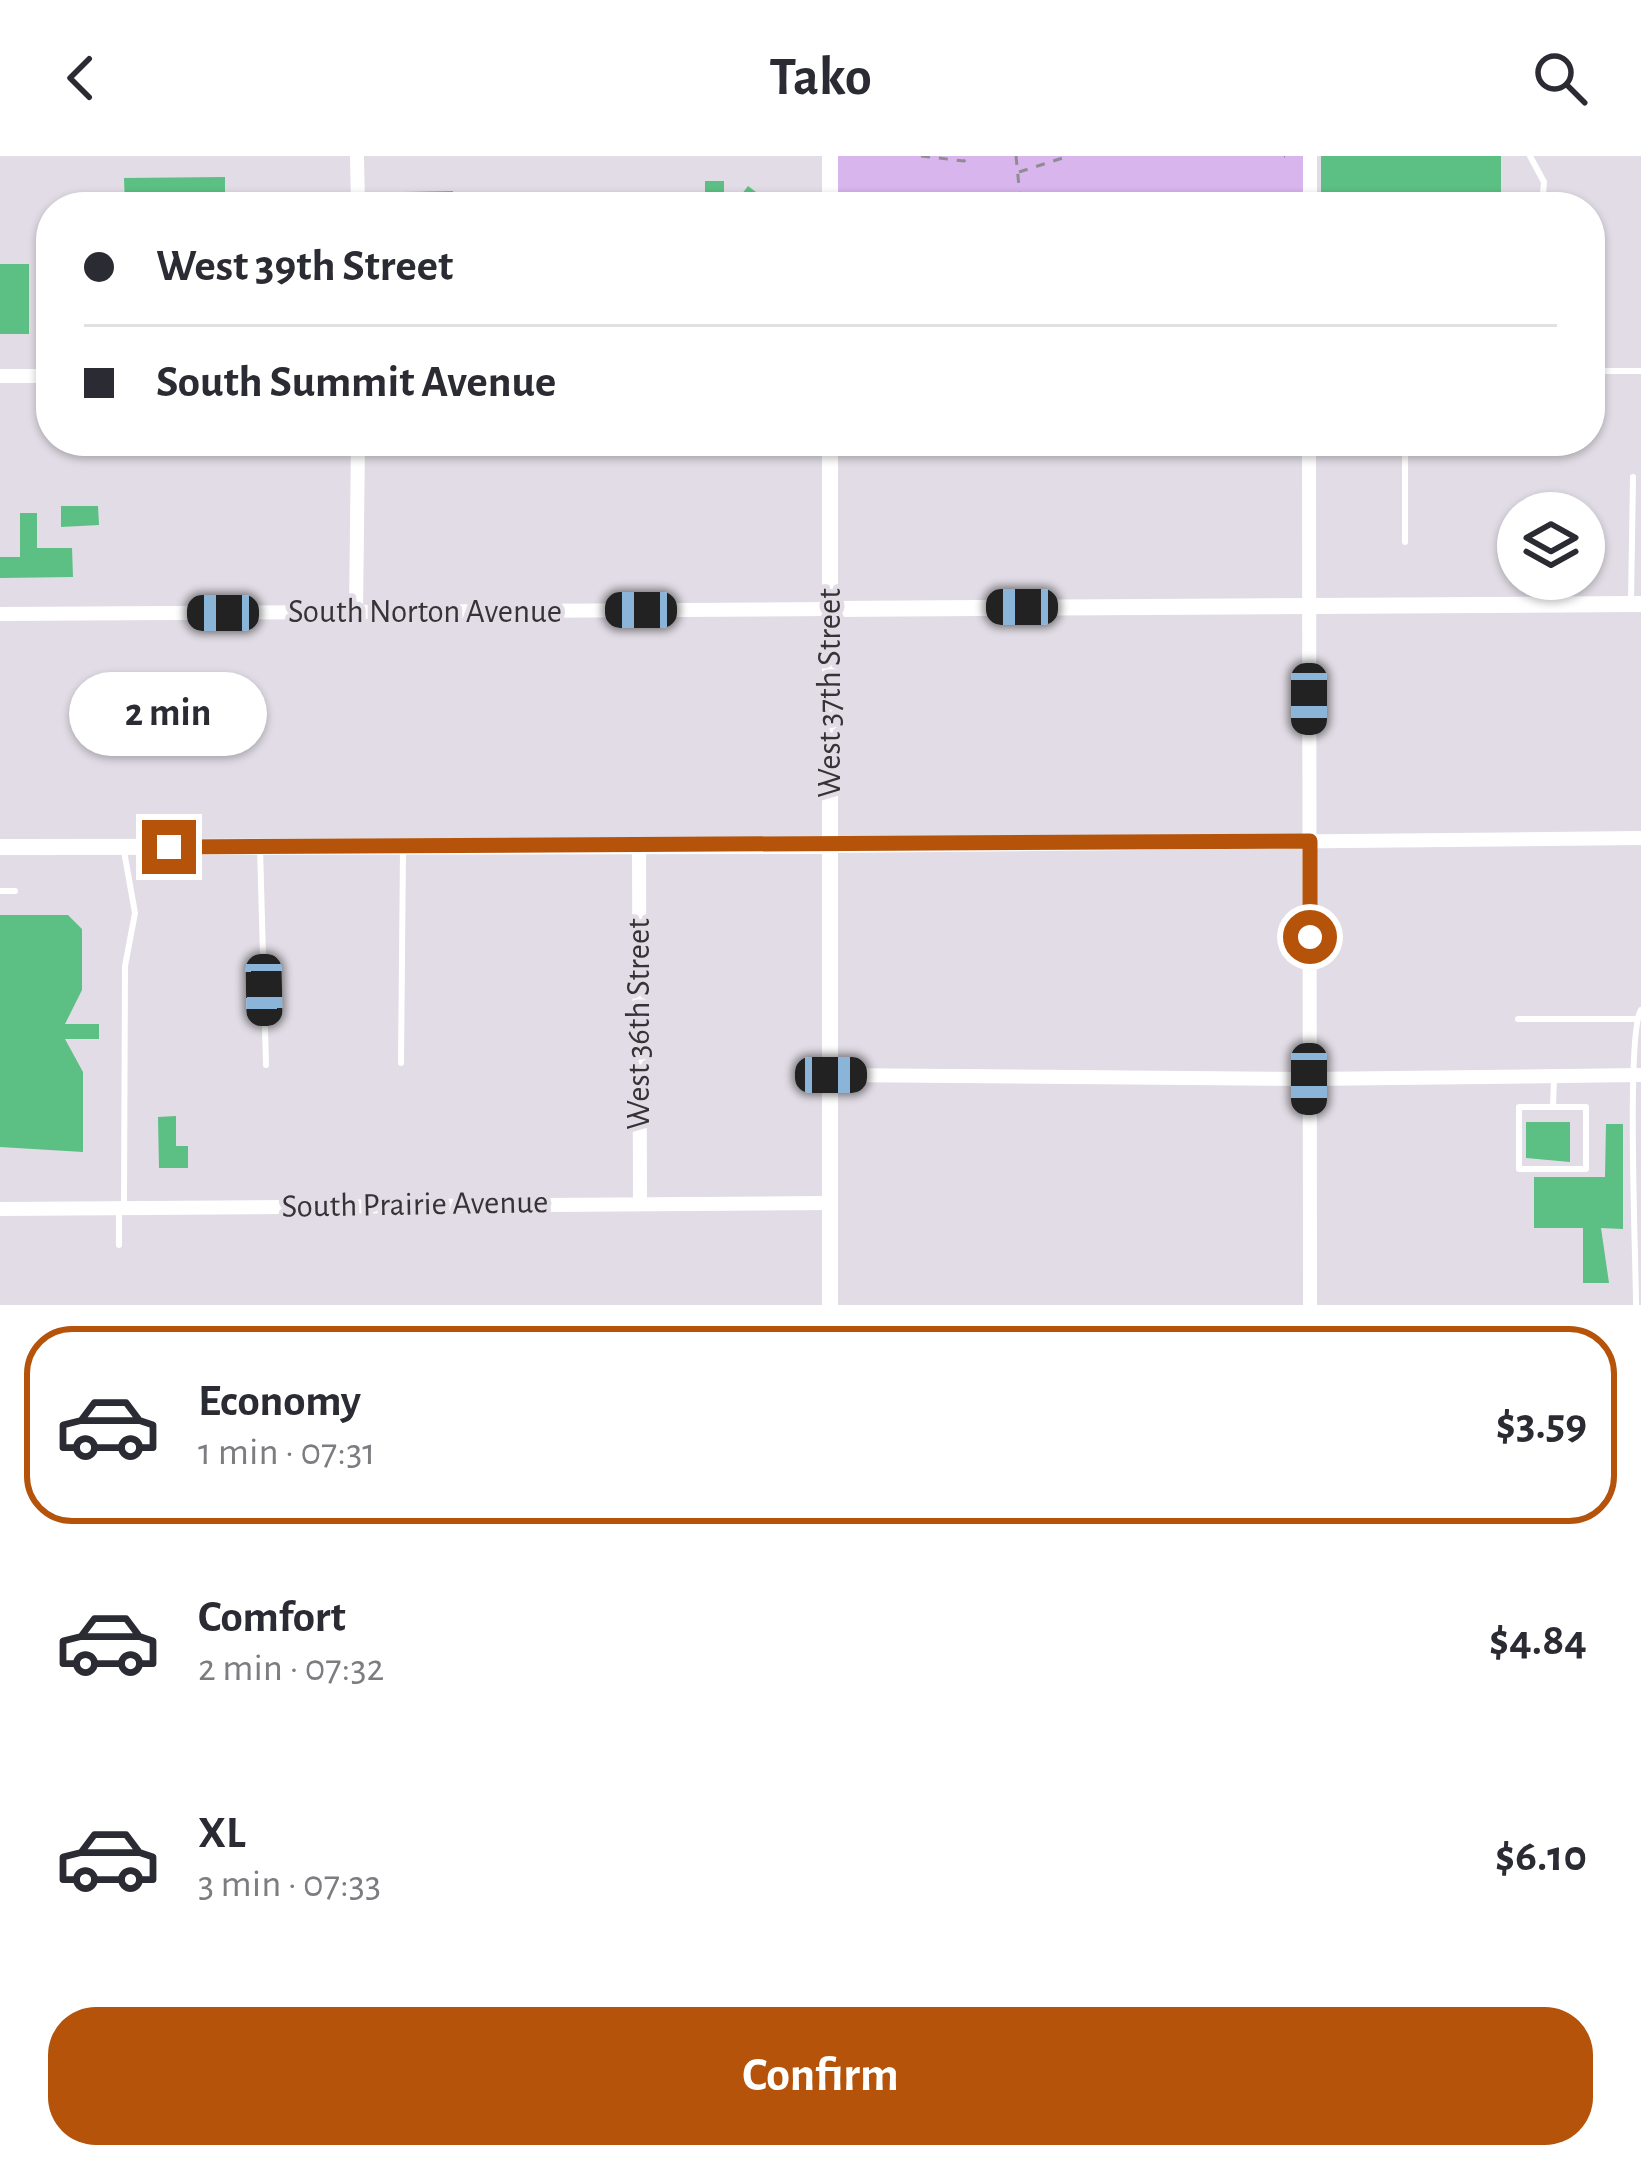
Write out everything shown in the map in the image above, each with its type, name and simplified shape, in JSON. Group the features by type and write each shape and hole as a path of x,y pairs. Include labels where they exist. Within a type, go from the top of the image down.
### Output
{"street":[{"path":"357,156 358,192"},
{"path":"830,156 830,192"},
{"path":"1310,156 1310,192"},
{"path":"0,376 36,376"},
{"path":"356,613 358,456"},
{"name":"West 37th Street","path":"830,456 830,1305"},
{"path":"1309,456 1310,1305"},
{"name":"South Norton Avenue","path":"0,614 1636,604"},
{"path":"0,847 830,847 1641,838"},
{"name":"West 36th Street","path":"638,847 640,1202"},
{"path":"831,1075 1309,1079 1638,1075"},
{"name":"South Prairie Avenue","path":"0,1209 829,1204"}],"lane":[{"path":"1530,156 1544,182 1543,192"},
{"path":"1605,371 1641,370"},
{"path":"1405,456 1405,542"},
{"path":"1633,476 1636,604"},
{"path":"119,1246 125,966 135,913 125,883 124,847"},
{"path":"260,847 266,1065"},
{"path":"401,1063 403,847"},
{"path":"0,891 15,891"},
{"path":"1636,1305 1635,1019 1641,1010"},
{"path":"1519,1019 1635,1019"},
{"path":"1553,1107 1554,1076"},
{"path":"1519,1107 1553,1107 1586,1107 1586,1169 1519,1169 1519,1107"}],"path":[{"path":"921,156 964,161 971,156"},
{"path":"1016,156 1020,192"},
{"path":"1019,172 1069,156"}],"shaded area":[{"path":"830,156 1310,156 1310,192 830,192"}],"building":[{"path":"1321,156 1501,156 1501,192 1321,192"},
{"path":"225,177 225,192 124,192 124,178"},
{"path":"705,181 724,181 724,192 705,192"},
{"path":"0,264 29,264 29,334 0,334"},
{"path":"61,506 98,506 99,525 61,527"},
{"path":"20,513 37,513 37,548 72,548 73,577 0,578 0,557 20,557"},
{"path":"0,915 68,915 82,929 82,990 65,1024 99,1024 99,1039 65,1039 83,1072 83,1152 0,1147"},
{"path":"176,1116 176,1146 188,1146 188,1168 159,1168 158,1117"},
{"path":"1526,1122 1570,1122 1570,1162 1526,1158"},
{"path":"1606,1124 1623,1124 1623,1229 1601,1228 1609,1283 1583,1283 1583,1228 1534,1228 1534,1177 1605,1177"}],"route":[{"path":"169,847 1310,841 1310,937"}]}
